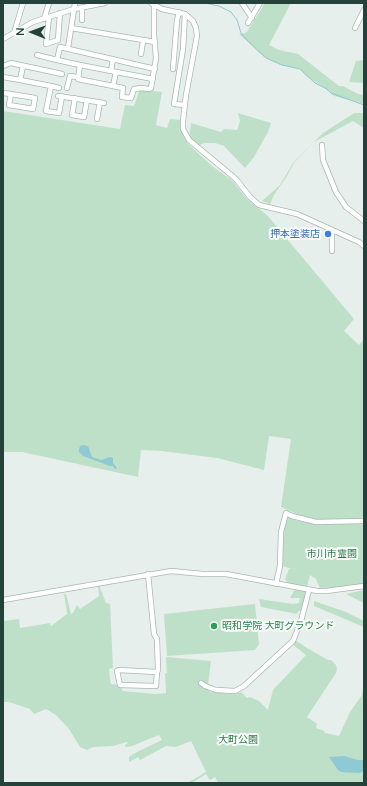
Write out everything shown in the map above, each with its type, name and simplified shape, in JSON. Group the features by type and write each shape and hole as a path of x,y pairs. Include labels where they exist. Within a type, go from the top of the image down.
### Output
{"street":[{"path":"14,33 23,3"},
{"path":"49,3 46,44 58,40 60,13"},
{"path":"68,48 75,3"},
{"path":"3,39 33,22 74,9 105,3"},
{"path":"242,3 252,18"},
{"path":"248,23 260,3"},
{"path":"154,4 162,9 182,13 193,21 197,32 185,105 183,129 189,140 236,179 250,197 259,205 297,214 359,242 364,246"},
{"path":"67,88 70,76 124,88 122,97 131,98 134,89 151,88 155,69 154,4"},
{"path":"82,8 82,20"},
{"path":"355,28 364,10"},
{"path":"173,69 178,20 182,13"},
{"path":"182,13 182,49 174,104 185,105"},
{"path":"71,28 155,42"},
{"path":"142,54 143,41"},
{"path":"57,60 60,46 155,69"},
{"path":"38,55 80,65 153,79"},
{"path":"111,71 113,59"},
{"path":"3,66 11,63 62,74"},
{"path":"77,77 80,65"},
{"path":"20,80 22,66"},
{"path":"113,86 116,72"},
{"path":"3,77 60,88"},
{"path":"51,86 46,111 59,113 60,96 102,102 97,119"},
{"path":"3,93 10,94 35,98 33,109 9,105 10,94"},
{"path":"74,98 72,115 84,117 87,100"},
{"path":"322,145 323,160 336,192 346,207 364,222"},
{"path":"332,230 332,251"},
{"path":"276,584 280,566 281,532 286,513 316,522 364,521"},
{"path":"3,600 171,571 203,574 226,574 309,590 326,591 364,586"},
{"path":"148,574 154,634 157,639 158,670 156,686 120,685 117,671 157,672"},
{"path":"202,683 205,686 216,690 235,691 244,686 293,641 301,620 309,590"}],"green space":[{"path":"265,3 291,3 269,45 279,50 298,54 339,86 343,86 358,94 364,95 364,104 334,96 306,76 300,69 281,65 264,57 239,34 246,33"},
{"path":"364,60 364,83 349,82 356,61"},
{"path":"140,89 162,92 156,125 167,128 170,119 181,120 180,128 188,144 212,166 233,181 247,199 267,215 354,319 344,331 359,345 364,339 364,519 323,520 306,518 281,507 291,439 269,436 264,470 217,458 162,451 141,450 138,477 22,452 3,452 3,111 120,129 125,105 134,106"},
{"path":"238,113 271,123 268,132 254,157 245,168 224,146 215,143 204,143 198,146 189,139 191,123 221,132 224,129 237,130 240,121"},
{"path":"354,113 364,114 364,128 353,121 314,142 323,133"},
{"path":"314,142 294,163 270,204 262,201 280,185 293,163"},
{"name":"市川市霊園","path":"287,516 298,521 318,523 364,522 364,584 320,589 316,579 310,575 307,587 288,583 285,579 289,569 292,569 282,566 282,536"},
{"name":"大町公園","path":"99,585 106,603 110,604 113,668 109,669 111,684 122,686 122,691 156,694 166,693 166,657 211,661 208,685 210,692 230,694 241,692 247,698 250,697 259,701 268,710 273,690 306,655 292,644 295,640 328,660 331,660 336,665 336,673 307,717 317,724 316,728 324,731 325,733 339,736 350,712 362,695 364,682 364,714 362,716 364,716 364,783 218,783 215,777 210,780 206,774 192,783 187,783 206,772 191,741 176,747 166,746 140,760 138,757 129,762 129,757 133,754 162,740 159,735 132,746 126,747 125,745 128,743 127,742 113,746 93,747 87,750 80,747 69,729 56,715 46,709 34,714 30,709 9,702 3,702 3,621 19,619 20,628 50,623 51,626 67,614 64,594 66,594 71,614 77,605 80,609 99,596"},
{"path":"295,589 305,591 306,593 302,611 298,611 297,614 261,607 259,599 293,604 299,603 300,598 290,598"},
{"path":"364,590 364,603 346,594"},
{"path":"314,601 346,612 364,621 364,627 314,606"},
{"path":"255,604 259,644 255,650 167,656 164,614"}],"water":[{"path":"80,446 88,446 92,457 101,460 110,457 113,458 113,463 117,468 115,469 113,466 83,456 79,452 79,449"},
{"path":"344,756 364,760 364,771 360,773 341,772 329,757"}],"waterway":[{"path":"204,3 219,6 231,12 237,20 241,33 266,58 282,65 300,69 315,83 327,89 331,93 364,105"}],"place":[{"name":"押本塗装店","path":"328,234"},
{"name":"昭和学院 大町グラウンド","path":"214,626"}]}
